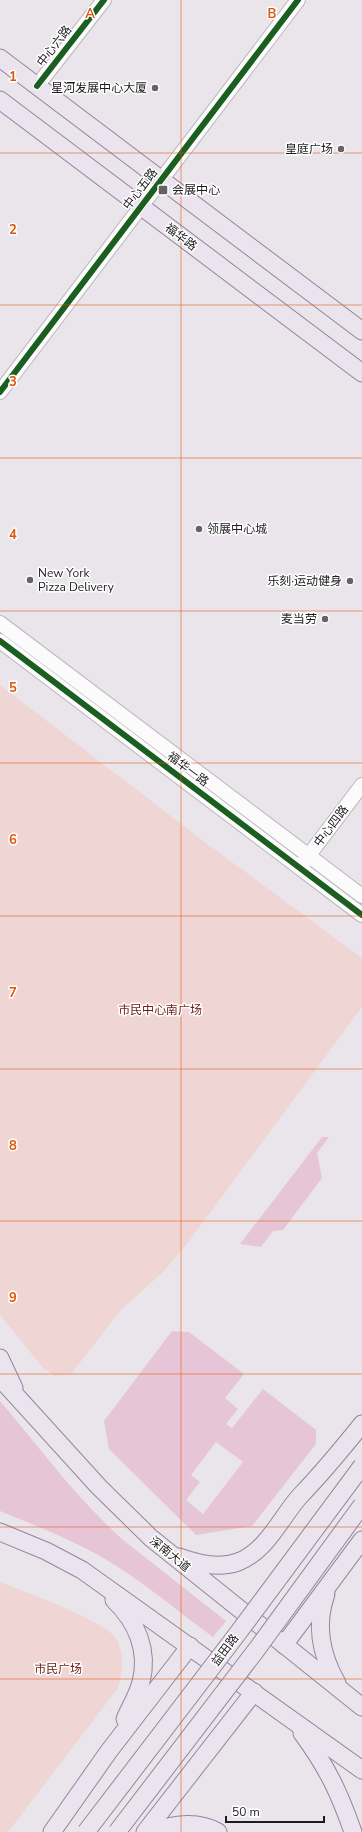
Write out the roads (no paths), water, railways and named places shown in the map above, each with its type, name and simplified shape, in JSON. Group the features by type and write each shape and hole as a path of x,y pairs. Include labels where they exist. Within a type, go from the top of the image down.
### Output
{"main road":[{"path":"0,58 362,331"},
{"name":"福华路","path":"0,100 362,373"},
{"path":"0,1358 21,1400"},
{"name":"深南大道","path":"0,1378 116,1506 170,1554 362,1707"},
{"path":"170,1554 196,1563 219,1565 239,1562 255,1552 300,1496 330,1465 362,1424"},
{"name":"益田路","path":"86,1832 238,1633 362,1466"},
{"name":"益田路","path":"117,1832 257,1649 362,1505"},
{"path":"0,1532 46,1551 82,1570 362,1770"},
{"path":"284,1645 362,1540"},
{"path":"82,1570 120,1606 133,1625 143,1648 144,1659 141,1683 109,1751"},
{"path":"330,1584 322,1606 320,1628 322,1648 328,1668 340,1689"},
{"path":"52,1832 109,1751 190,1646"},
{"path":"145,1832 254,1692"},
{"path":"294,1721 328,1771 341,1796 353,1832"},
{"path":"154,1832 171,1826 187,1824 204,1826 218,1832"}],"street":[{"name":"中心六路","path":"37,86 104,0"},
{"name":"中心五路","path":"0,392 298,0"},
{"name":"福华一路","path":"0,623 362,896"},
{"name":"福华一路","path":"0,641 362,915"},
{"name":"中心四路","path":"300,868 362,785"}],"place":[{"name":"星河发展中心大厦","path":"155,88"},
{"name":"皇庭广场","path":"341,149"},
{"name":"会展中心","path":"163,190"},
{"name":"领展中心城","path":"199,529"},
{"name":"New York Pizza Delivery","path":"30,580"},
{"name":"乐刻·运动健身","path":"350,581"},
{"name":"麦当劳","path":"325,619"}],"park label":[{"name":"市民中心南广场","path":"160,1010"},
{"name":"市民广场","path":"58,1669"}]}
